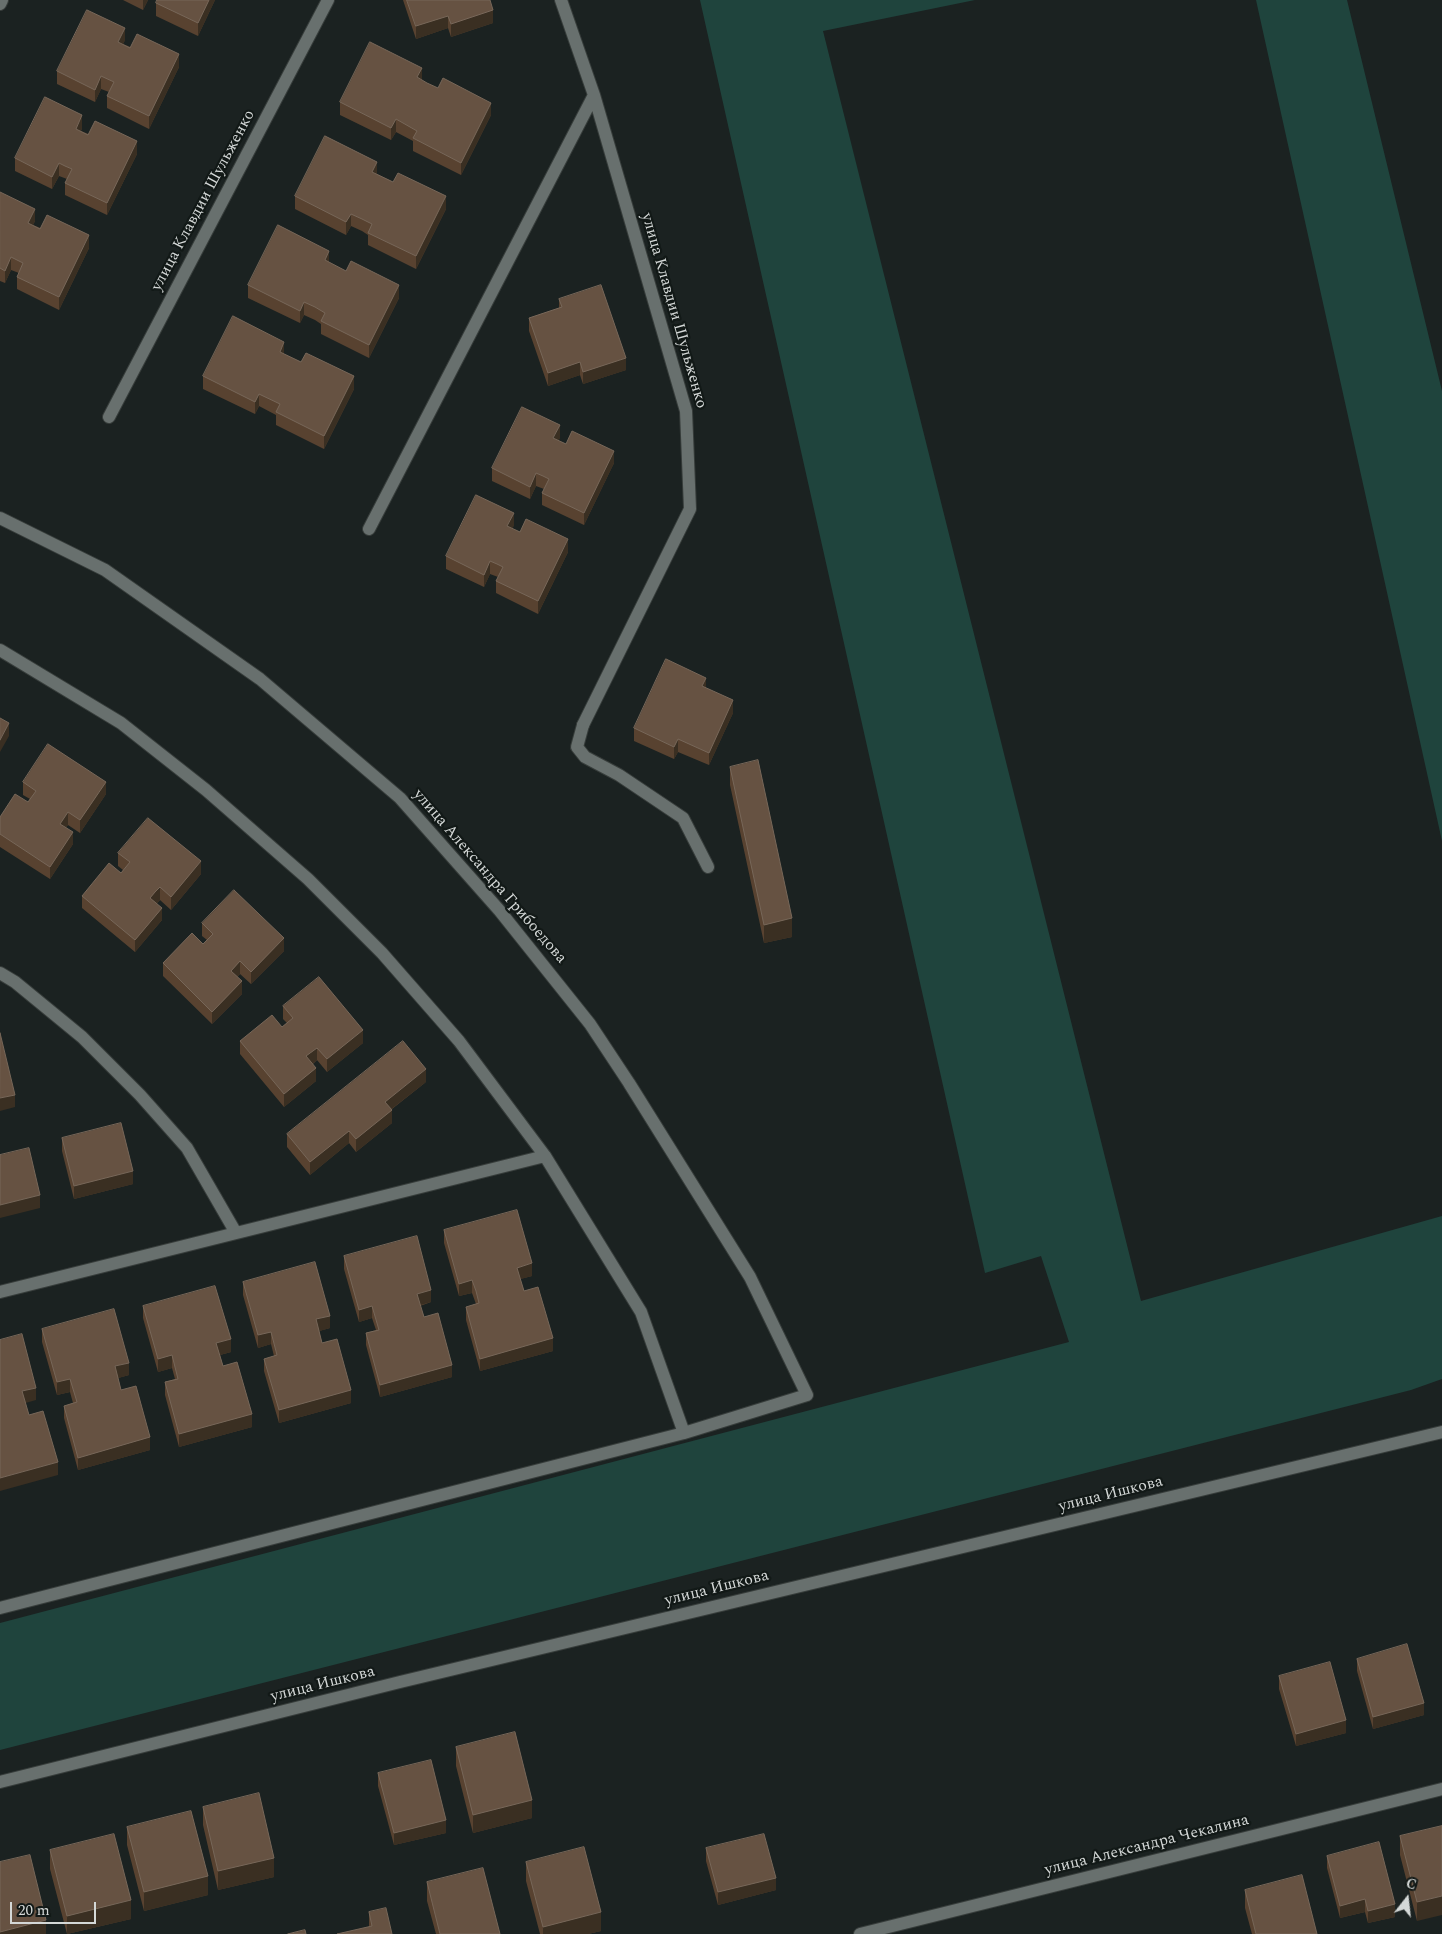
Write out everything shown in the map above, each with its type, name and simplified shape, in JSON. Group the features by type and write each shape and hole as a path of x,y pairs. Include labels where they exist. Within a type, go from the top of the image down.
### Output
{"street":[{"path":"0,4 2,0"},
{"name":"улица Клавдии Шульженко","path":"109,417 328,0"},
{"name":"улица Клавдии Шульженко","path":"561,0 594,95 686,411 690,509 583,725 577,747 585,757 619,775 683,818 708,867"},
{"path":"369,529 594,95"},
{"name":"улица Александра Грибоедова","path":"0,518 105,570 260,679 400,798 499,910 590,1024 750,1277 807,1395 684,1433"},
{"path":"0,650 121,723 206,790 308,878 382,953 459,1041 545,1156 640,1312 684,1433 0,1608"},
{"path":"0,973 15,982 82,1037 140,1094 187,1148 236,1233"},
{"path":"0,1292 545,1156"},
{"name":"улица Ишкова","path":"0,1782 420,1677 1442,1432"},
{"name":"улица Александра Чекалина","path":"860,1934 1442,1789"}],"green space":[{"path":"700,0 975,0 823,31 1141,1301 1442,1216 1442,1379 1411,1390 0,1750 0,1623 1069,1342 1041,1256 985,1273"},
{"path":"1256,0 1347,0 1442,391 1442,841"}],"building":[{"path":"157,0 209,0 198,23 156,3"},
{"path":"407,0 490,0 493,10 451,24 448,16 416,26"},
{"path":"87,10 125,28 118,42 130,48 137,34 179,54 149,116 107,96 114,82 101,76 95,90 57,71"},
{"path":"370,42 422,68 417,77 427,83 438,88 443,78 491,103 461,163 413,138 417,131 396,119 391,128 340,102"},
{"path":"45,97 82,115 76,129 88,135 95,121 137,141 107,203 65,183 72,169 59,163 52,177 15,158"},
{"path":"325,136 377,162 372,172 393,182 398,173 446,196 416,256 368,233 372,224 362,219 351,214 346,222 295,196"},
{"path":"0,192 35,209 28,223 40,229 47,215 89,235 59,297 17,277 23,263 11,257 5,271 0,268"},
{"path":"278,225 329,251 325,260 346,271 351,261 399,285 369,345 321,321 325,313 315,307 304,302 300,311 248,285"},
{"path":"601,285 626,358 583,372 580,362 548,373 529,318 562,307 559,299"},
{"path":"233,316 284,342 280,352 301,362 306,353 354,376 324,436 276,412 280,404 259,394 255,402 203,376"},
{"path":"522,407 560,425 553,438 566,444 572,431 614,451 584,513 542,493 549,479 543,476 536,473 530,487 492,468"},
{"path":"476,495 514,513 507,526 520,532 526,519 568,539 538,601 496,581 503,567 497,564 490,561 484,575 446,556"},
{"path":"666,659 706,678 702,686 733,700 709,753 678,739 674,747 634,728"},
{"path":"0,718 9,723 0,740"},
{"path":"48,744 106,782 80,820 68,812 60,824 73,832 50,867 0,834 0,817 15,794 28,802 36,791 23,782"},
{"path":"758,760 792,918 764,925 730,767"},
{"path":"148,818 201,861 171,897 160,887 155,892 150,898 162,908 135,940 82,896 109,863 121,873 130,862 118,853"},
{"path":"234,890 284,938 251,972 240,961 231,971 242,981 212,1012 163,963 192,933 203,944 213,934 202,923"},
{"path":"319,977 363,1030 327,1059 317,1048 306,1056 316,1068 284,1094 240,1041 272,1015 282,1027 293,1018 283,1006"},
{"path":"0,1033 15,1095 0,1098"},
{"path":"403,1041 426,1069 385,1102 392,1110 356,1139 349,1131 310,1162 287,1134"},
{"path":"121,1123 133,1171 74,1186 62,1138"},
{"path":"29,1148 40,1195 0,1205 0,1155"},
{"path":"517,1210 532,1263 517,1268 524,1291 538,1287 553,1338 480,1359 466,1307 479,1303 476,1291 472,1280 459,1284 444,1230"},
{"path":"417,1236 431,1290 417,1294 424,1317 438,1313 452,1365 380,1385 366,1333 379,1330 372,1306 359,1310 344,1256"},
{"path":"315,1262 330,1316 316,1319 322,1343 337,1339 351,1390 279,1410 264,1359 277,1355 271,1332 258,1335 243,1282"},
{"path":"215,1286 231,1339 216,1343 223,1366 237,1362 252,1414 179,1434 165,1382 178,1379 172,1355 158,1359 143,1306"},
{"path":"114,1309 129,1363 115,1366 121,1390 136,1386 150,1437 78,1458 64,1406 77,1402 70,1379 57,1382 42,1329"},
{"path":"22,1334 36,1388 22,1391 29,1415 43,1411 58,1462 0,1478 0,1340"},
{"path":"1407,1644 1424,1703 1373,1717 1357,1659"},
{"path":"1330,1662 1346,1720 1296,1734 1279,1676"},
{"path":"515,1732 532,1800 473,1815 456,1747"},
{"path":"431,1760 446,1820 394,1833 378,1773"},
{"path":"259,1793 274,1858 218,1871 203,1807"},
{"path":"191,1811 208,1876 144,1892 127,1827"},
{"path":"1442,1826 1442,1896 1417,1902 1400,1836"},
{"path":"114,1834 131,1900 67,1916 50,1850"},
{"path":"764,1834 776,1878 718,1892 706,1848"},
{"path":"1379,1842 1395,1904 1368,1911 1365,1899 1340,1906 1327,1856"},
{"path":"584,1847 601,1912 543,1927 526,1862"},
{"path":"30,1855 46,1920 0,1932 0,1862"},
{"path":"483,1868 500,1934 440,1934 427,1882"},
{"path":"1302,1875 1317,1934 1256,1934 1245,1890"},
{"path":"386,1908 392,1934 337,1934 372,1926 369,1912"},
{"path":"305,1930 306,1934 288,1934"}]}
